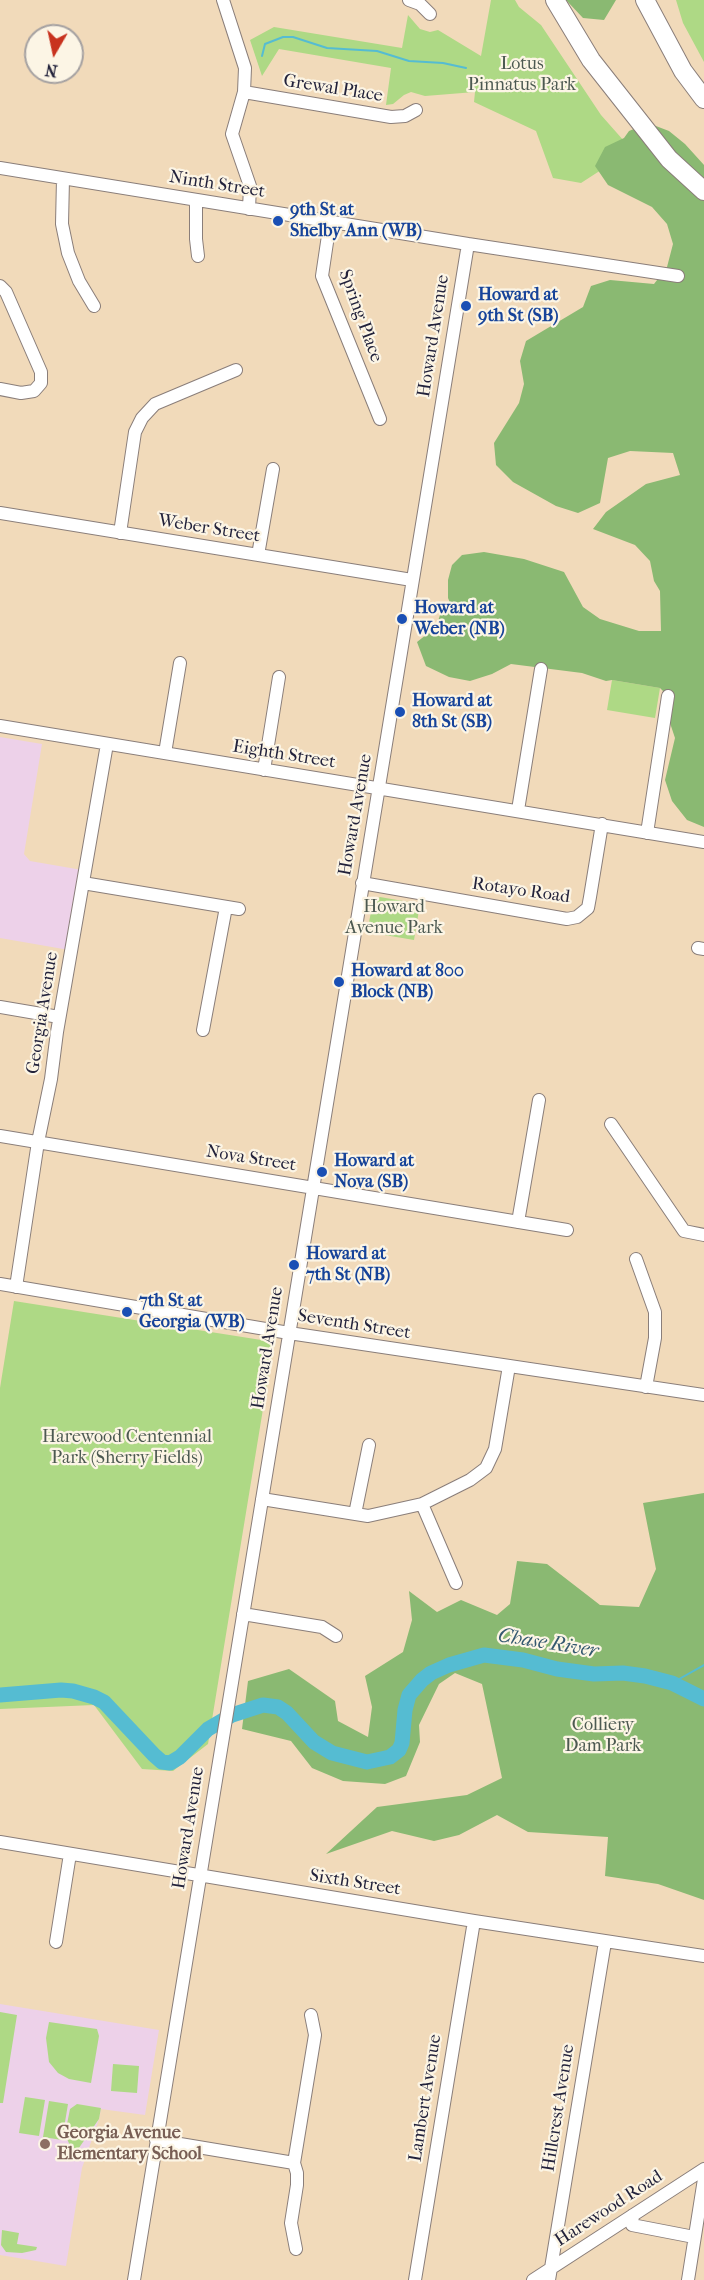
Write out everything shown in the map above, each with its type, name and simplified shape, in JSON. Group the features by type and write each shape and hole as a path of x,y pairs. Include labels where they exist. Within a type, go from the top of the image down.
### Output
{"highway":[{"path":"555,0 591,60 669,159 704,191"},
{"path":"645,0 683,71 704,99"}],"street":[{"path":"223,0 242,57 245,77 244,92 232,134 250,186 249,209"},
{"path":"409,0 420,4 430,14"},
{"name":"Grewal Place","path":"244,92 391,117 405,116 416,110"},
{"name":"Ninth Street","path":"0,168 678,276"},
{"path":"63,179 62,224 68,253 93,306"},
{"path":"196,200 195,239 198,256"},
{"name":"Spring Place","path":"330,222 322,276 380,419"},
{"name":"Howard Avenue","path":"134,2280 468,244"},
{"path":"0,286 6,292 38,366 41,383 34,391 21,393 0,389"},
{"path":"120,533 135,432 142,418 155,404 236,370"},
{"path":"258,555 273,469"},
{"name":"Weber Street","path":"0,513 412,580"},
{"path":"165,753 180,663"},
{"path":"518,810 541,669"},
{"path":"264,770 279,677"},
{"path":"647,832 668,696"},
{"name":"Eighth Street","path":"0,726 704,842"},
{"name":"Georgia Avenue","path":"16,1287 38,1142 51,1079 59,1017 107,744"},
{"name":"Rotayo Road","path":"362,883 567,919 577,917 588,908 591,897 602,824"},
{"path":"83,883 239,909"},
{"path":"203,1030 226,907"},
{"path":"0,1007 59,1017"},
{"path":"518,1222 539,1100"},
{"path":"611,1124 684,1231 704,1235"},
{"name":"Nova Street","path":"0,1136 567,1230"},
{"path":"636,1258 655,1312 655,1338 645,1387"},
{"name":"Seventh Street","path":"0,1284 289,1333 704,1395"},
{"path":"262,1499 368,1516 422,1504 470,1480 486,1468 495,1449 510,1366"},
{"path":"356,1514 369,1445"},
{"path":"422,1504 456,1583"},
{"path":"243,1614 322,1627 336,1636"},
{"name":"Sixth Street","path":"0,1842 474,1921 704,1956"},
{"path":"56,1942 70,1854"},
{"name":"Lambert Avenue","path":"415,2280 474,1921"},
{"name":"Hillcrest Avenue","path":"550,2274 605,1942"},
{"path":"296,2249 291,2223 297,2185 294,2163 315,2035 311,2015"},
{"path":"156,2139 294,2163"},
{"name":"Harewood Road","path":"533,2280 550,2274 633,2215 704,2169"},
{"path":"688,2280 704,2179"},
{"path":"676,2187 693,2191 699,2198 699,2206"},
{"path":"633,2215 632,2225 694,2237"}],"shaded area":[{"path":"0,737 42,744 24,854 30,861 82,870 69,950 0,938"},
{"name":"Georgia Avenue Elementary School","path":"0,2004 159,2030 145,2115 101,2109 82,2168 66,2266 0,2255"}],"green space":[{"name":"Lotus Pinnatus Park","path":"491,0 515,0 519,7 541,25 601,115 632,150 581,183 553,178 536,131 474,102 475,92 425,96 411,92 393,104 386,105 391,68 279,49 262,76 250,40 274,27 402,48 408,15 420,29 430,32 438,30 481,56"},
{"path":"566,0 616,0 604,20 583,18"},
{"path":"676,0 704,0 704,62 683,23"},
{"path":"648,123 669,131 685,144 704,165 704,827 687,820 672,801 665,780 675,738 668,717 668,696 660,688 606,681 582,673 511,664 492,674 470,681 449,677 426,666 417,642 436,627 443,606 451,605 448,598 448,580 452,565 462,555 484,552 524,559 564,572 583,607 600,619 639,631 661,631 660,591 654,581 650,561 635,545 593,529 606,512 646,484 680,475 673,453 630,451 608,458 600,503 578,513 556,506 513,482 496,465 494,443 519,403 524,384 520,361 526,341 583,307 591,286 610,280 654,284 667,267 673,244 667,224 652,207 608,185 595,166 605,147 624,138 629,131"},
{"path":"612,680 660,688 655,718 607,710"},
{"name":"Howard Avenue Park","path":"380,897 420,904 414,940 367,932 373,902"},
{"name":"Harewood Centennial Park (Sherry Fields)","path":"14,1301 274,1342 208,1744 173,1771 142,1769 94,1705 0,1709 0,1388"},
{"name":"Colliery Dam Park","path":"704,1493 704,1900 658,1884 605,1876 608,1837 528,1832 497,1815 459,1835 434,1841 392,1831 326,1854 377,1807 467,1795 502,1778 482,1684 455,1673 439,1684 419,1725 420,1742 406,1776 385,1784 343,1781 312,1768 291,1741 242,1729 248,1681 289,1669 335,1701 338,1721 368,1737 372,1707 365,1676 403,1652 412,1620 409,1591 437,1612 461,1600 497,1615 510,1604 517,1561 547,1564 600,1605 639,1607 656,1569 643,1503"},
{"path":"0,2012 17,2015 3,2103 0,2103"},
{"path":"49,2022 97,2029 99,2036 91,2083 69,2079 58,2073 49,2062 46,2038"},
{"path":"113,2064 139,2066 137,2093 111,2091"},
{"path":"25,2097 45,2100 39,2136 19,2133"},
{"path":"49,2101 68,2104 62,2140 43,2137"},
{"path":"77,2104 101,2108 99,2119 74,2155 65,2134 70,2109"},
{"path":"2,2230 19,2233 17,2244 37,2247 36,2250 22,2253 6,2252 1,2245"}],"waterway":[{"path":"262,56 265,44 283,37 293,37 327,48 377,51 409,61 443,63 466,68"},
{"name":"Chase River","path":"0,1695 61,1690 94,1697 104,1702 162,1762 170,1763 180,1757 208,1729 232,1715 263,1705 278,1707 287,1713 314,1742 332,1753 367,1762 390,1757 399,1750 402,1743 409,1695 422,1680 449,1665 484,1655 594,1674 623,1673 645,1676 672,1683 704,1699"},
{"path":"672,1683 704,1665"}],"place":[{"name":"9th St at Shelby Ann (WB)","path":"278,221"},
{"name":"Howard at 9th St (SB)","path":"466,306"},
{"name":"Howard at Weber (NB)","path":"402,619"},
{"name":"Howard at 8th St (SB)","path":"400,712"},
{"name":"Howard at 800 Block (NB)","path":"339,982"},
{"name":"Howard at Nova (SB)","path":"322,1172"},
{"name":"Howard at 7th St (NB)","path":"294,1265"},
{"name":"7th St at Georgia (WB)","path":"127,1312"},
{"name":"Georgia Avenue Elementary School","path":"45,2144"}]}
